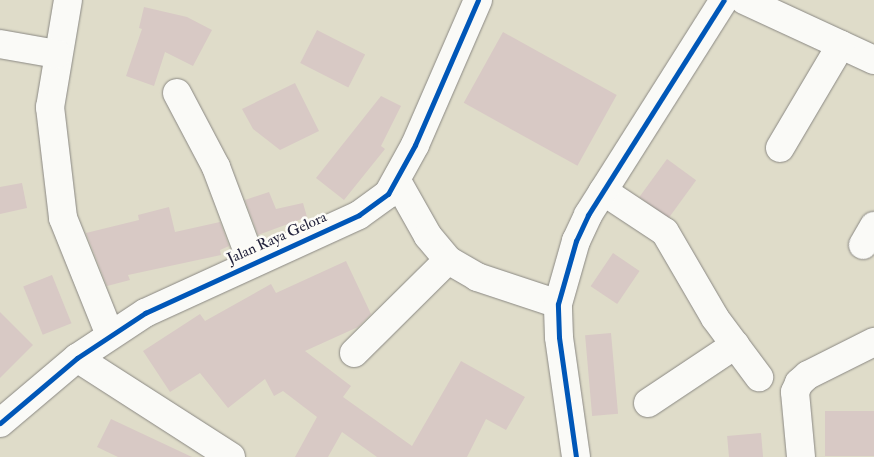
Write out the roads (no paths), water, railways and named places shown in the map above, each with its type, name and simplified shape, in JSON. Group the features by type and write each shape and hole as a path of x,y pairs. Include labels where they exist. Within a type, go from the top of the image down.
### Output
{"street":[{"path":"68,0 57,54 50,107 63,218 110,335"},
{"name":"Jalan Raya Gelora","path":"0,423 77,358 145,313 359,216 388,194 397,181 478,0"},
{"path":"576,457 559,336 558,304 576,241 604,191 724,0"},
{"path":"744,0 874,60"},
{"path":"0,44 57,54"},
{"path":"780,148 841,45"},
{"path":"177,93 216,167 252,263"},
{"path":"397,181 428,236 448,260 477,277 558,304"},
{"path":"604,191 665,232 715,318 759,377"},
{"path":"354,353 448,260"},
{"path":"801,457 794,392 799,383 808,374 874,342"},
{"path":"648,403 735,345"},
{"path":"77,358 231,457"}]}
